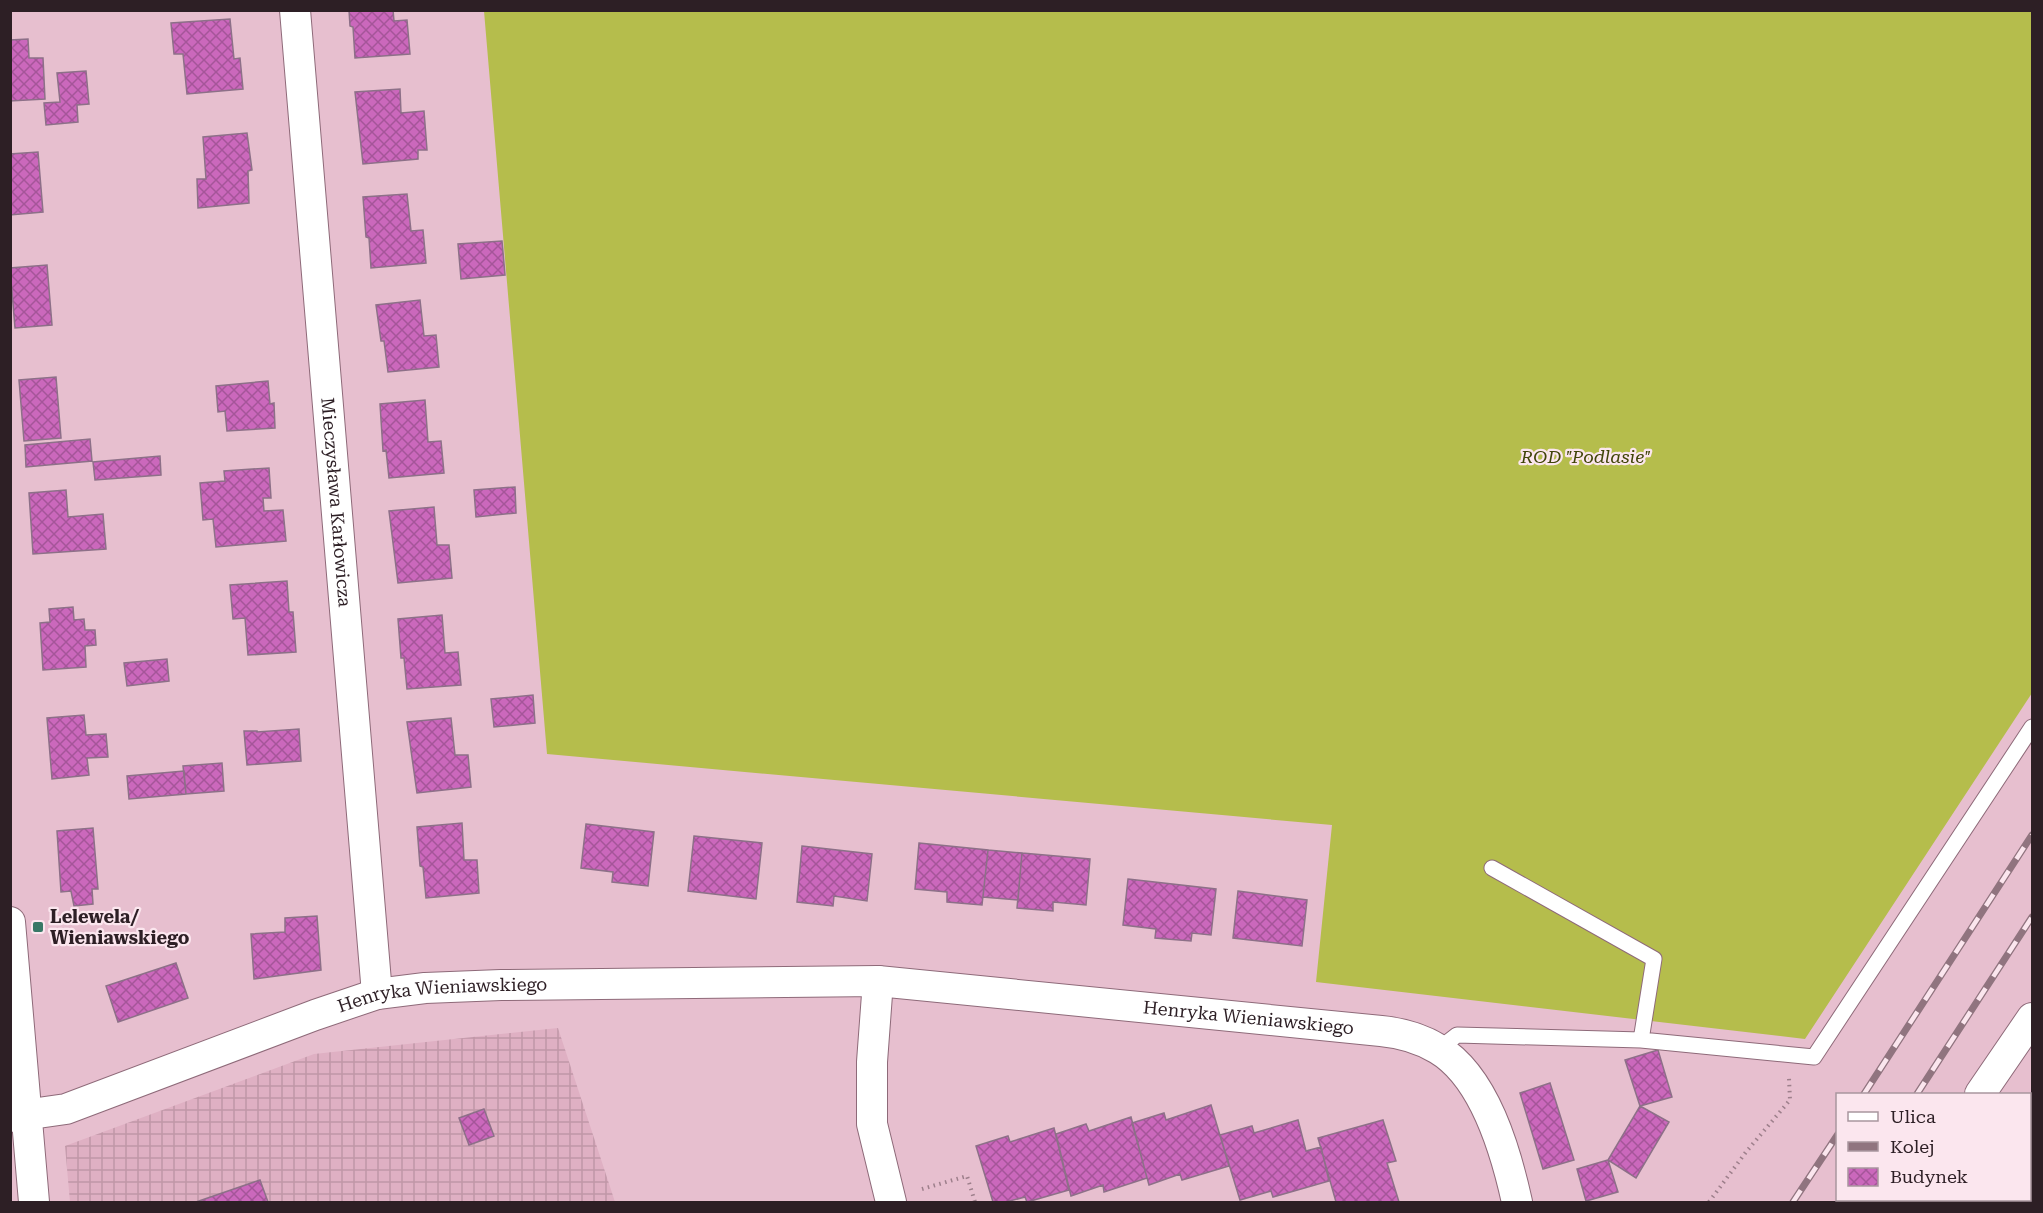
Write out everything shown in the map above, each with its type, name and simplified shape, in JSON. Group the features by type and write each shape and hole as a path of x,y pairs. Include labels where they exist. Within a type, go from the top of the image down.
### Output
{"street":[{"name":"Mieczysława Karłowicza","path":"295,10 377,994"},
{"path":"10,922 19,1116 34,1203"},
{"name":"Henryka Wieniawskiego","path":"19,1116 66,1109 315,1015 377,994 426,988 501,985 878,981 1413,1036 1439,1049 1460,1068 1479,1095 1501,1146 1517,1203"},
{"path":"878,981 872,1062 872,1124 890,1201"},
{"path":"1981,1093 2032,1018"}],"lane":[{"path":"1439,1049 1456,1035 1641,1040 1814,1057 2032,727"},
{"path":"1492,867 1654,959 1641,1040"}],"path":[{"path":"1709,1203 1746,1152 1790,1100 1788,1055"},
{"path":"890,1201 967,1176 975,1203"}],"shaded area":[{"path":"558,1028 615,1202 70,1202 65,1146 314,1054"}],"green space":[{"name":"ROD \"Podlasie\"","path":"484,11 2032,11 2032,693 1805,1039 1316,982 1332,825 547,754"}],"building":[{"path":"349,10 393,10 394,21 407,20 410,54 355,58 353,27 350,26"},
{"path":"230,19 234,59 240,58 243,89 187,94 183,54 174,54 171,23"},
{"path":"28,39 29,58 43,58 45,99 10,101 10,40"},
{"path":"86,71 89,104 77,105 78,122 46,125 44,103 60,102 57,73"},
{"path":"400,89 401,113 424,111 427,150 418,150 418,159 363,164 355,92"},
{"path":"247,133 252,170 248,171 249,203 198,208 197,179 206,179 203,137"},
{"path":"38,152 43,212 10,215 10,154"},
{"path":"407,194 411,231 423,230 426,263 371,268 363,197"},
{"path":"502,241 505,275 461,279 458,244"},
{"path":"47,265 52,325 15,328 10,268"},
{"path":"420,300 424,336 436,335 439,367 388,372 376,305"},
{"path":"56,377 61,438 24,441 19,380"},
{"path":"268,381 270,404 274,403 275,428 227,431 225,411 218,412 216,386"},
{"path":"425,400 428,442 441,441 444,473 389,478 386,450 383,451 380,404"},
{"path":"90,439 92,461 26,467 25,445"},
{"path":"160,456 161,475 95,480 93,462"},
{"path":"269,468 271,498 263,498 264,511 283,510 286,541 216,547 213,519 203,520 200,483 225,481 224,471"},
{"path":"515,487 516,513 476,517 474,490"},
{"path":"66,490 68,517 103,514 106,549 33,554 29,493"},
{"path":"434,507 437,545 449,545 452,578 398,583 389,511"},
{"path":"287,581 289,612 293,612 296,652 248,655 245,618 233,619 230,585"},
{"path":"73,607 74,620 84,619 85,630 95,630 96,645 85,646 86,667 43,670 40,623 50,622 49,609"},
{"path":"442,615 445,653 458,652 461,685 407,689 404,658 401,658 398,619"},
{"path":"167,659 169,681 127,686 124,663"},
{"path":"533,695 535,723 494,727 491,699"},
{"path":"84,715 86,735 106,734 108,757 87,758 89,775 52,779 47,718"},
{"path":"451,718 455,755 468,755 471,787 417,793 407,722"},
{"path":"299,729 301,761 247,765 244,731"},
{"path":"222,763 224,791 186,794 183,766"},
{"path":"184,771 186,794 129,799 127,776"},
{"path":"462,823 464,860 477,860 479,893 426,898 423,867 420,866 417,827"},
{"path":"586,824 654,832 648,886 612,882 613,872 581,868"},
{"path":"93,828 98,889 92,889 93,904 74,906 71,891 61,892 57,831"},
{"path":"694,836 762,843 756,899 688,891"},
{"path":"919,843 988,850 982,905 947,902 947,892 915,889"},
{"path":"802,846 872,854 867,901 834,896 833,906 797,902"},
{"path":"988,850 1022,853 1018,900 983,897"},
{"path":"1022,853 1090,859 1086,905 1053,902 1053,911 1017,908"},
{"path":"1128,879 1216,889 1211,935 1192,933 1191,941 1155,938 1156,929 1123,925"},
{"path":"1238,891 1307,900 1302,946 1233,938"},
{"path":"317,916 321,970 254,979 251,934 285,932 285,918"},
{"path":"176,963 188,998 118,1022 106,986"},
{"path":"1658,1050 1672,1097 1640,1106 1625,1060"},
{"path":"1550,1083 1574,1160 1543,1169 1520,1093"},
{"path":"1211,1105 1229,1166 1182,1180 1180,1174 1149,1185 1132,1123 1164,1113 1166,1120"},
{"path":"1640,1106 1669,1122 1636,1178 1608,1160"},
{"path":"484,1109 494,1136 469,1145 459,1118"},
{"path":"1131,1117 1147,1178 1104,1192 1103,1185 1071,1196 1056,1134 1086,1124 1089,1131"},
{"path":"1298,1120 1306,1151 1321,1147 1329,1181 1273,1197 1271,1191 1240,1200 1220,1135 1252,1126 1254,1133"},
{"path":"1383,1120 1396,1161 1387,1163 1399,1202 1336,1202 1318,1138"},
{"path":"1054,1128 1069,1190 1027,1202 1025,1197 1006,1202 993,1202 976,1146 1008,1136 1010,1142"},
{"path":"1608,1160 1618,1192 1586,1201 1577,1169"},
{"path":"260,1180 268,1202 196,1202"}],"railway":[{"path":"1865,1093 2032,835"},
{"path":"1918,1093 2032,917"},
{"path":"1793,1202 1836,1137"}],"place":[{"name":"Lelewela/ Wieniawskiego","path":"38,927"}]}
